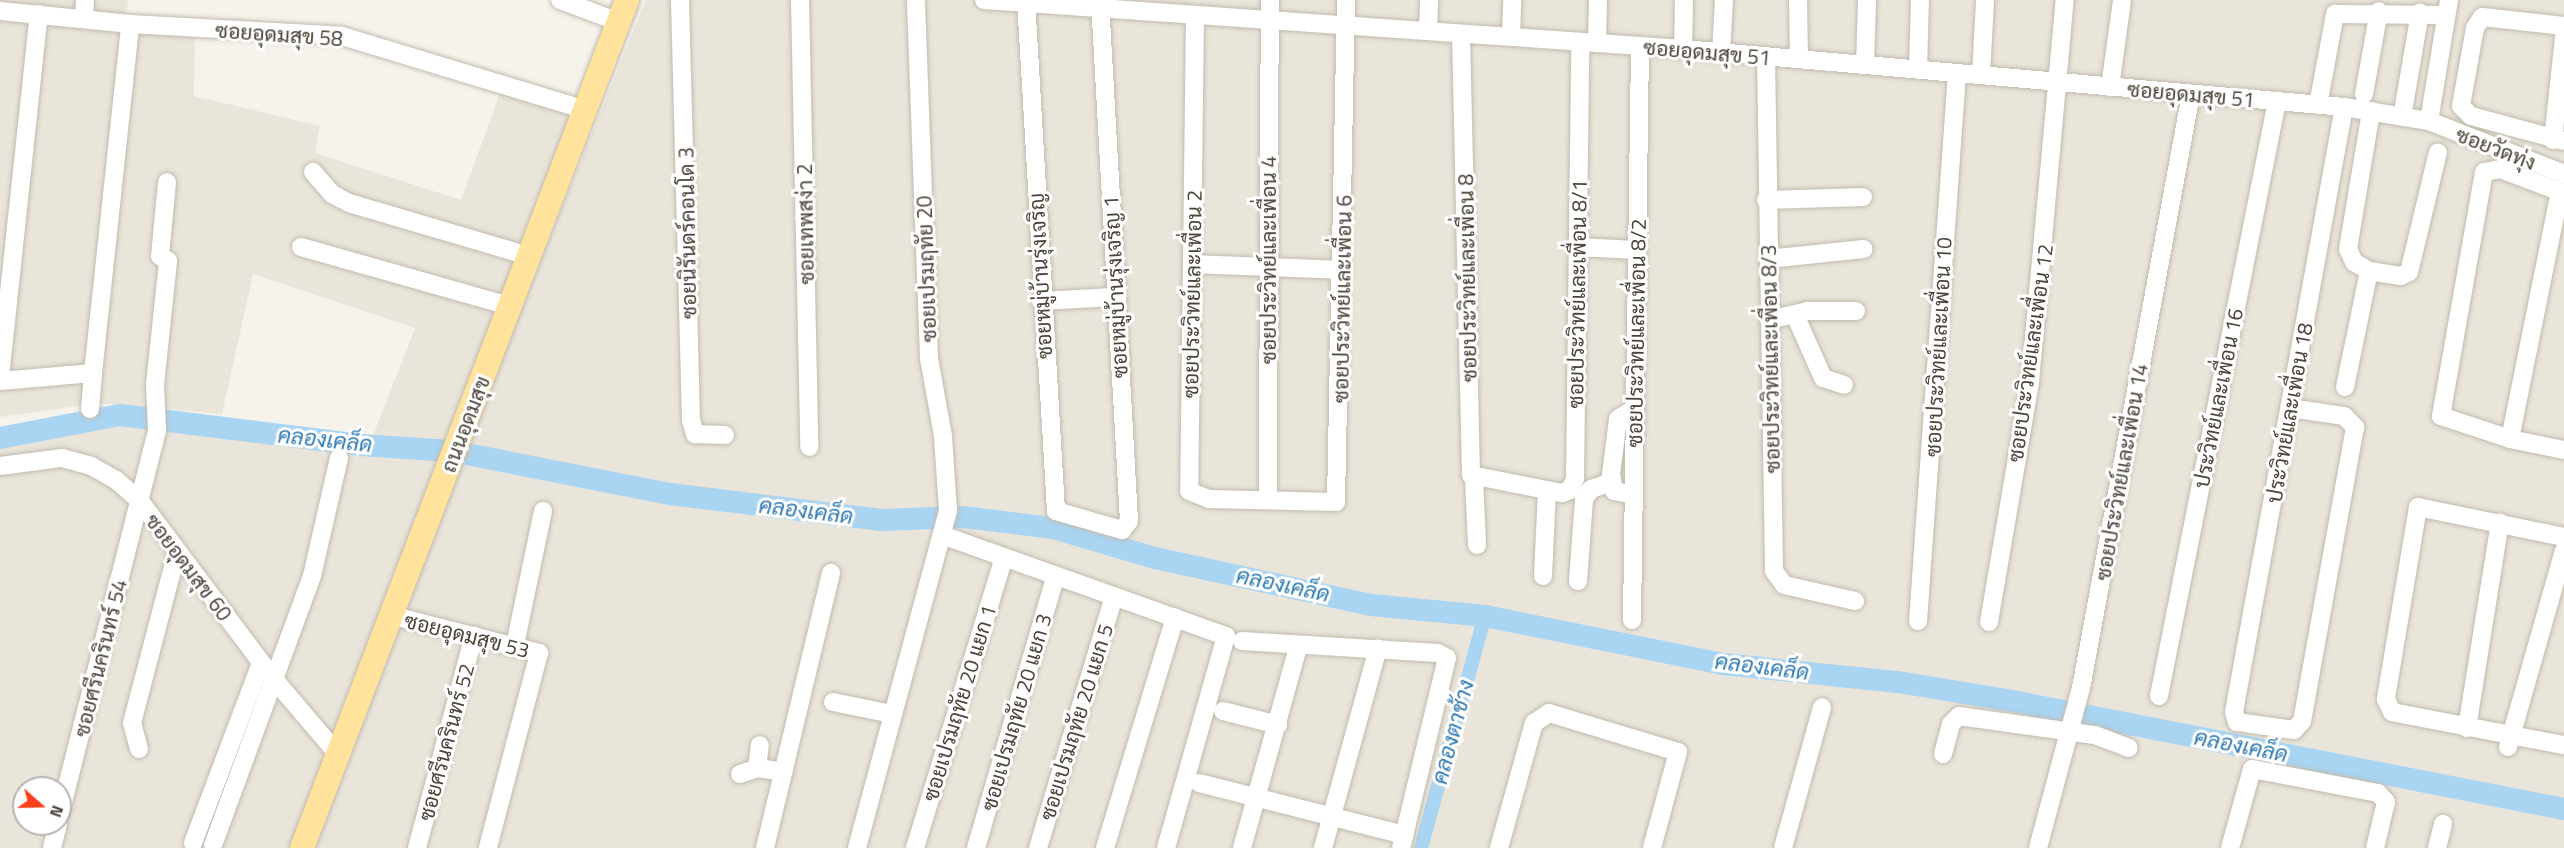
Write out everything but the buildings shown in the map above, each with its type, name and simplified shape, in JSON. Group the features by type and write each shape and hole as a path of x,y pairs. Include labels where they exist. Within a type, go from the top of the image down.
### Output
{"main road":[{"name":"ถนนอุดมสุข","path":"302,848 336,752 442,484 623,11"}],"street":[{"path":"84,19 85,0"},
{"path":"560,0 623,11"},
{"name":"ซอยนิรันดร์คอนโด 3","path":"680,0 691,420 695,434 725,435"},
{"name":"ซอยเทพสง่า 2","path":"800,0 809,447"},
{"name":"ซอยเปรมฤทัย 20","path":"857,848 946,522 943,436 929,358 916,0"},
{"name":"ซอยอุดมสุข 51","path":"984,0 1172,7 1195,15 1721,52 2344,107 2429,121"},
{"name":"ซอยประวิทย์และเพื่อน 4","path":"1268,499 1270,0"},
{"name":"ซอยประวิทย์และเพื่อน 6","path":"1268,499 1339,499 1346,0"},
{"path":"1428,31 1429,0"},
{"path":"1511,37 1512,0"},
{"name":"ซอยประวิทย์และเพื่อน 8/1","path":"1474,478 1547,490 1570,490 1575,479 1577,247 1588,43 1598,0"},
{"path":"1683,49 1684,0"},
{"path":"1721,52 1724,0"},
{"path":"1798,0 1799,59"},
{"path":"1865,65 1867,0"},
{"path":"1918,70 1920,0"},
{"path":"1981,75 1985,0"},
{"name":"ซอยประวิทย์และเพื่อน 12","path":"1989,622 2030,381 2066,0"},
{"path":"2110,87 2122,0"},
{"name":"ซอยหมู่บ้านรุ่งเจริญ","path":"1026,1 1041,301 1056,511 1091,523"},
{"name":"ซอยหมู่บ้านรุ่งเจริญ 1","path":"1091,523 1122,530 1129,521 1114,297 1100,4"},
{"path":"2318,105 2335,14 2379,11 2420,13 2448,7 2429,121"},
{"name":"ซอยอุดมสุข 58","path":"10,8 39,14 130,24 342,36 585,110"},
{"path":"2364,94 2379,11"},
{"path":"2403,117 2420,13"},
{"path":"39,14 0,379 93,373"},
{"name":"ซอยประวิทย์และเพื่อน 2","path":"1195,15 1194,264 1189,491 1209,499 1268,499"},
{"path":"2564,26 2482,17 2475,28 2462,100 2464,111 2471,116 2559,140 2564,37"},
{"path":"90,409 130,24"},
{"name":"ซอยประวิทย์และเพื่อน 8","path":"1461,34 1471,475 1474,478 1477,545"},
{"name":"ซอยประวิทย์และเพื่อน 8/2","path":"1632,620 1640,46"},
{"name":"ซอยประวิทย์และเพื่อน 8/3","path":"1766,56 1767,259 1776,577 1789,587 1855,601"},
{"name":"ซอยประวิทย์และเพื่อน 10","path":"1918,621 1957,73"},
{"name":"ซอยประวิทย์และเพื่อน 14","path":"2038,848 2081,688 2191,94"},
{"name":"ประวิทย์และเพื่อน 16","path":"2159,696 2277,101"},
{"name":"ประวิทย์และเพื่อน 18","path":"2290,408 2344,416 2355,427 2355,442 2300,726 2275,729 2233,719 2344,107"},
{"path":"2371,111 2348,249 2354,262 2369,271 2401,276 2409,272 2438,152"},
{"name":"ซอยวัดทุ่ง","path":"2429,121 2563,186"},
{"path":"2510,440 2563,186 2500,169 2484,172 2481,181 2440,416 2510,440 2564,450"},
{"path":"313,172 332,195 349,203 529,256"},
{"name":"ซอยศรีนครินทร์ 54","path":"70,776 158,422 155,385 168,261 160,256 167,182"},
{"path":"1766,200 1863,197"},
{"path":"301,247 510,306"},
{"path":"1577,247 1637,250"},
{"path":"1767,259 1863,249"},
{"path":"1194,264 1342,270"},
{"path":"2345,387 2369,271"},
{"path":"1041,301 1114,297"},
{"path":"1769,320 1795,315 1856,311"},
{"path":"1795,315 1823,378 1844,385"},
{"path":"1633,495 1619,494 1611,482 1618,419 1634,409"},
{"path":"213,845 276,682 312,576 339,458"},
{"name":"ซอยอุดมสุข 60","path":"0,466 74,460 116,480 140,501 261,663 336,752"},
{"path":"1578,581 1584,499 1591,489 1611,482"},
{"path":"1543,576 1547,490"},
{"path":"2564,537 2422,506 2413,524 2387,707 2467,728 2510,743 2564,745"},
{"path":"515,645 543,511"},
{"path":"946,522 1004,557 1224,634 1227,642 1166,848"},
{"path":"2467,728 2500,523"},
{"path":"2510,743 2564,551"},
{"path":"139,749 132,723 177,552"},
{"name":"ซอยเปรมฤทัย 20 แยก 1","path":"915,848 1004,557"},
{"path":"765,848 831,573"},
{"name":"ซอยเปรมฤทัย 20 แยก 3","path":"976,848 1056,575"},
{"name":"ซอยเปรมฤทัย 20 แยก 5","path":"1038,848 1114,596"},
{"name":"ซอยอุดมสุข 53","path":"390,615 535,650 541,658 488,848"},
{"path":"1105,848 1175,617"},
{"name":"ซอยศรีนครินทร์ 52","path":"417,848 474,635"},
{"path":"1199,783 1332,817 1403,842 1447,660 1438,653 1378,648 1298,648 1242,641"},
{"path":"1242,848 1258,798 1298,648"},
{"path":"1323,848 1378,648"},
{"path":"193,843 261,663"},
{"path":"833,702 892,714"},
{"path":"1783,848 1822,707"},
{"path":"1223,711 1278,725"},
{"path":"1499,848 1534,723 1549,713 1678,752 1652,848"},
{"path":"1942,754 1951,724 1959,716 2070,730 2107,738 2129,748"},
{"path":"757,768 760,745"},
{"path":"740,774 757,768 784,772"},
{"path":"2230,848 2252,769 2378,792 2386,802 2375,848"},
{"path":"2437,848 2443,824"}],"shaded area":[{"path":"0,0 128,0 125,22 195,25 194,96 320,126 315,153 461,200 503,85 584,111 460,460 646,0 2564,0 2564,848 0,848 0,444 120,421 367,451 415,328 253,274 222,414 97,403 0,417"}],"waterway":[{"name":"คลองเคล็ด","path":"0,438 120,415 361,445 451,451 670,494 881,520 963,517 1053,528 1155,558 1371,605 1485,616 1723,664 1898,682 2017,702 2564,809"},
{"name":"คลองตาช้าง","path":"1421,848 1485,616"}]}
